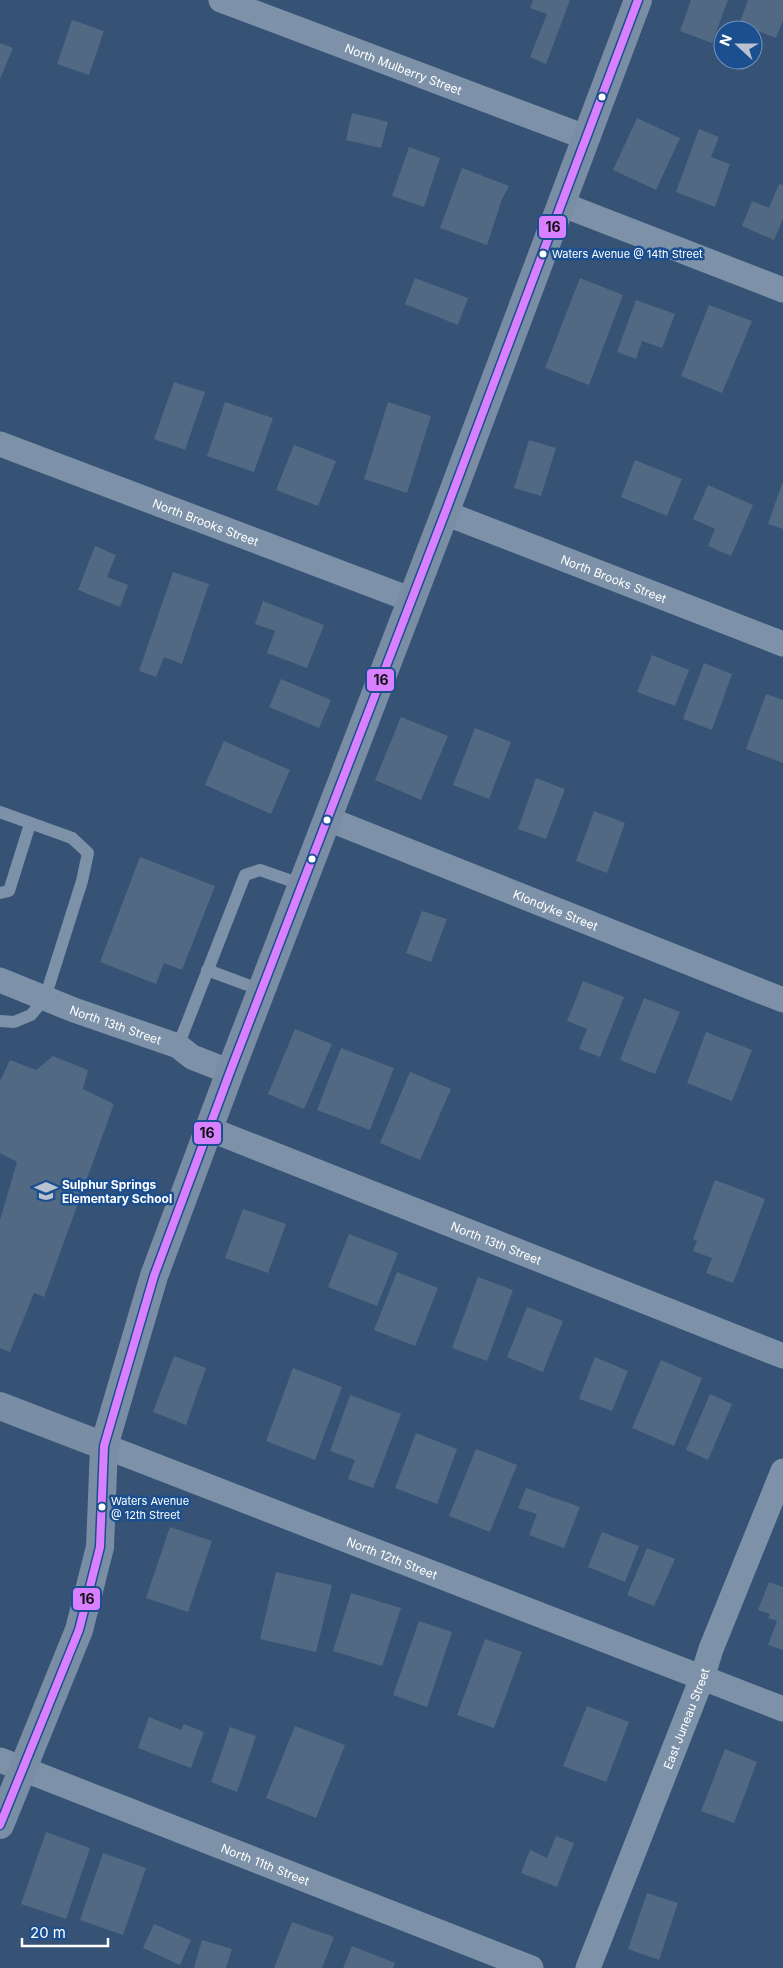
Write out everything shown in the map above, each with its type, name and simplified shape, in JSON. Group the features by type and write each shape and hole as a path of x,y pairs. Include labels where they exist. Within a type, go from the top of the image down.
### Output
{"street":[{"name":"North Mulberry Street","path":"221,0 585,138"},
{"path":"0,1825 11,1764 79,1630 100,1547 104,1446 154,1276 261,990 446,513 560,204 638,0"},
{"path":"560,204 783,290"},
{"name":"North Brooks Street","path":"0,444 412,600"},
{"name":"North Brooks Street","path":"446,513 783,644"},
{"name":"Klondyke Street","path":"328,819 783,1000"},
{"name":"North 13th Street","path":"0,980 74,1010 178,1046 192,1057 230,1072"},
{"name":"North 13th Street","path":"209,1129 783,1356"},
{"name":"North 12th Street","path":"0,1406 783,1709"},
{"name":"East Juneau Street","path":"588,1968 783,1471"},
{"name":"North 11th Street","path":"11,1764 531,1968"}],"lane":[{"path":"0,812 72,838 88,854 82,881 45,998 31,1015 14,1022 0,1021"},
{"path":"0,893 9,891 30,824"},
{"path":"178,1046 245,874 260,870 303,885"},
{"path":"207,970 261,990"}],"building":[{"path":"533,0 570,0 546,64 530,57 547,14 530,8"},
{"path":"691,0 728,0 721,20 713,20 712,43 680,31"},
{"path":"748,0 783,0 783,20 776,38 763,33 763,20 741,20"},
{"path":"72,20 104,31 89,75 57,64"},
{"path":"0,43 13,48 0,79"},
{"path":"352,113 388,122 381,148 346,140"},
{"path":"637,118 680,138 656,190 613,170"},
{"path":"699,129 719,137 711,157 730,164 715,207 676,192"},
{"path":"409,147 440,158 424,207 392,196"},
{"path":"462,168 509,186 502,199 487,245 440,228"},
{"path":"779,184 783,185 783,219 774,240 742,226 752,201 769,208"},
{"path":"415,278 468,298 458,325 405,304"},
{"path":"580,278 623,295 589,385 545,368"},
{"path":"636,300 675,314 662,348 642,341 636,359 617,352"},
{"path":"709,305 752,321 722,393 681,376"},
{"path":"174,382 205,392 185,450 154,439"},
{"path":"225,402 273,418 254,472 207,456"},
{"path":"388,402 431,416 407,493 364,479"},
{"path":"529,440 556,448 541,496 514,488"},
{"path":"294,445 336,461 318,506 276,490"},
{"path":"635,460 682,479 667,516 621,497"},
{"path":"783,481 783,529 768,524"},
{"path":"708,485 753,505 731,556 708,546 715,529 693,519"},
{"path":"95,546 116,555 107,577 128,585 120,607 78,590"},
{"path":"173,572 209,584 182,664 164,657 156,677 139,671"},
{"path":"263,601 324,625 307,668 267,653 275,631 255,624"},
{"path":"652,655 689,670 675,706 637,692"},
{"path":"704,663 732,674 712,730 683,719"},
{"path":"281,679 331,700 319,728 269,707"},
{"path":"766,694 783,700 783,763 746,749"},
{"path":"401,717 448,736 421,800 375,780"},
{"path":"475,728 511,742 489,799 453,785"},
{"path":"224,741 290,770 271,814 205,785"},
{"path":"536,778 565,789 546,839 518,829"},
{"path":"594,811 625,823 607,873 576,861"},
{"path":"140,857 215,886 182,970 164,963 156,984 100,962"},
{"path":"422,911 447,919 431,962 406,953"},
{"path":"583,981 624,997 600,1057 579,1049 587,1029 567,1021"},
{"path":"644,998 680,1012 655,1074 620,1060"},
{"path":"295,1029 332,1044 304,1109 268,1094"},
{"path":"706,1032 752,1050 732,1101 687,1083"},
{"path":"341,1048 394,1068 370,1130 317,1110"},
{"name":"Sulphur Springs Elementary School","path":"53,1056 88,1070 83,1089 114,1104 44,1297 34,1293 10,1352 0,1348 0,1220 17,1162 0,1153 0,1081 10,1060 36,1070"},
{"path":"410,1072 451,1089 420,1160 380,1143"},
{"path":"715,1180 765,1199 733,1283 706,1273 712,1258 693,1251 697,1241 693,1239"},
{"path":"243,1209 286,1224 268,1273 225,1258"},
{"path":"349,1234 398,1253 377,1306 328,1287"},
{"path":"397,1272 438,1288 415,1346 374,1330"},
{"path":"478,1277 513,1290 487,1361 452,1348"},
{"path":"527,1307 563,1321 543,1372 507,1357"},
{"path":"174,1356 206,1368 186,1425 153,1412"},
{"path":"595,1357 628,1371 612,1411 579,1399"},
{"path":"661,1360 702,1378 674,1446 632,1428"},
{"path":"293,1368 342,1387 315,1460 266,1441"},
{"path":"710,1394 732,1404 708,1460 686,1450"},
{"path":"350,1395 401,1414 373,1488 348,1479 355,1460 330,1451"},
{"path":"416,1433 457,1449 437,1504 395,1488"},
{"path":"476,1449 517,1465 490,1532 449,1516"},
{"path":"526,1488 580,1507 564,1548 529,1535 537,1514 518,1508"},
{"path":"170,1527 212,1541 188,1612 146,1598"},
{"path":"602,1532 639,1546 625,1582 588,1567"},
{"path":"647,1548 675,1559 654,1606 627,1595"},
{"path":"276,1572 332,1585 316,1652 260,1639"},
{"path":"769,1582 783,1587 783,1650 768,1645 777,1621 768,1618 770,1614 758,1610"},
{"path":"351,1593 401,1608 382,1666 333,1651"},
{"path":"419,1621 452,1632 427,1707 393,1695"},
{"path":"485,1639 522,1652 494,1728 457,1715"},
{"path":"587,1706 629,1722 606,1782 563,1766"},
{"path":"149,1717 181,1730 184,1724 204,1732 191,1768 138,1748"},
{"path":"295,1726 345,1745 316,1818 266,1798"},
{"path":"230,1727 256,1736 237,1792 211,1782"},
{"path":"725,1749 757,1762 734,1823 701,1811"},
{"path":"46,1832 90,1848 66,1919 21,1904"},
{"path":"556,1836 574,1843 557,1887 521,1873 530,1850 547,1858"},
{"path":"103,1853 146,1868 123,1935 80,1920"},
{"path":"647,1893 678,1903 659,1960 628,1949"},
{"path":"292,1922 334,1937 322,1968 274,1968"},
{"path":"154,1924 191,1940 180,1965 143,1948"},
{"path":"202,1940 232,1949 226,1968 194,1968"},
{"path":"352,1946 395,1963 393,1968 343,1968"}],"transit line":[{"name":"16","path":"0,1825 79,1630 100,1547 104,1446 154,1276 638,0"}],"place":[{"name":"Waters Avenue @ 14th Street","path":"543,254"},
{"name":"Sulphur Springs Elementary School","path":"46,1191"},
{"name":"Waters Avenue @ 12th Street","path":"102,1507"}]}
